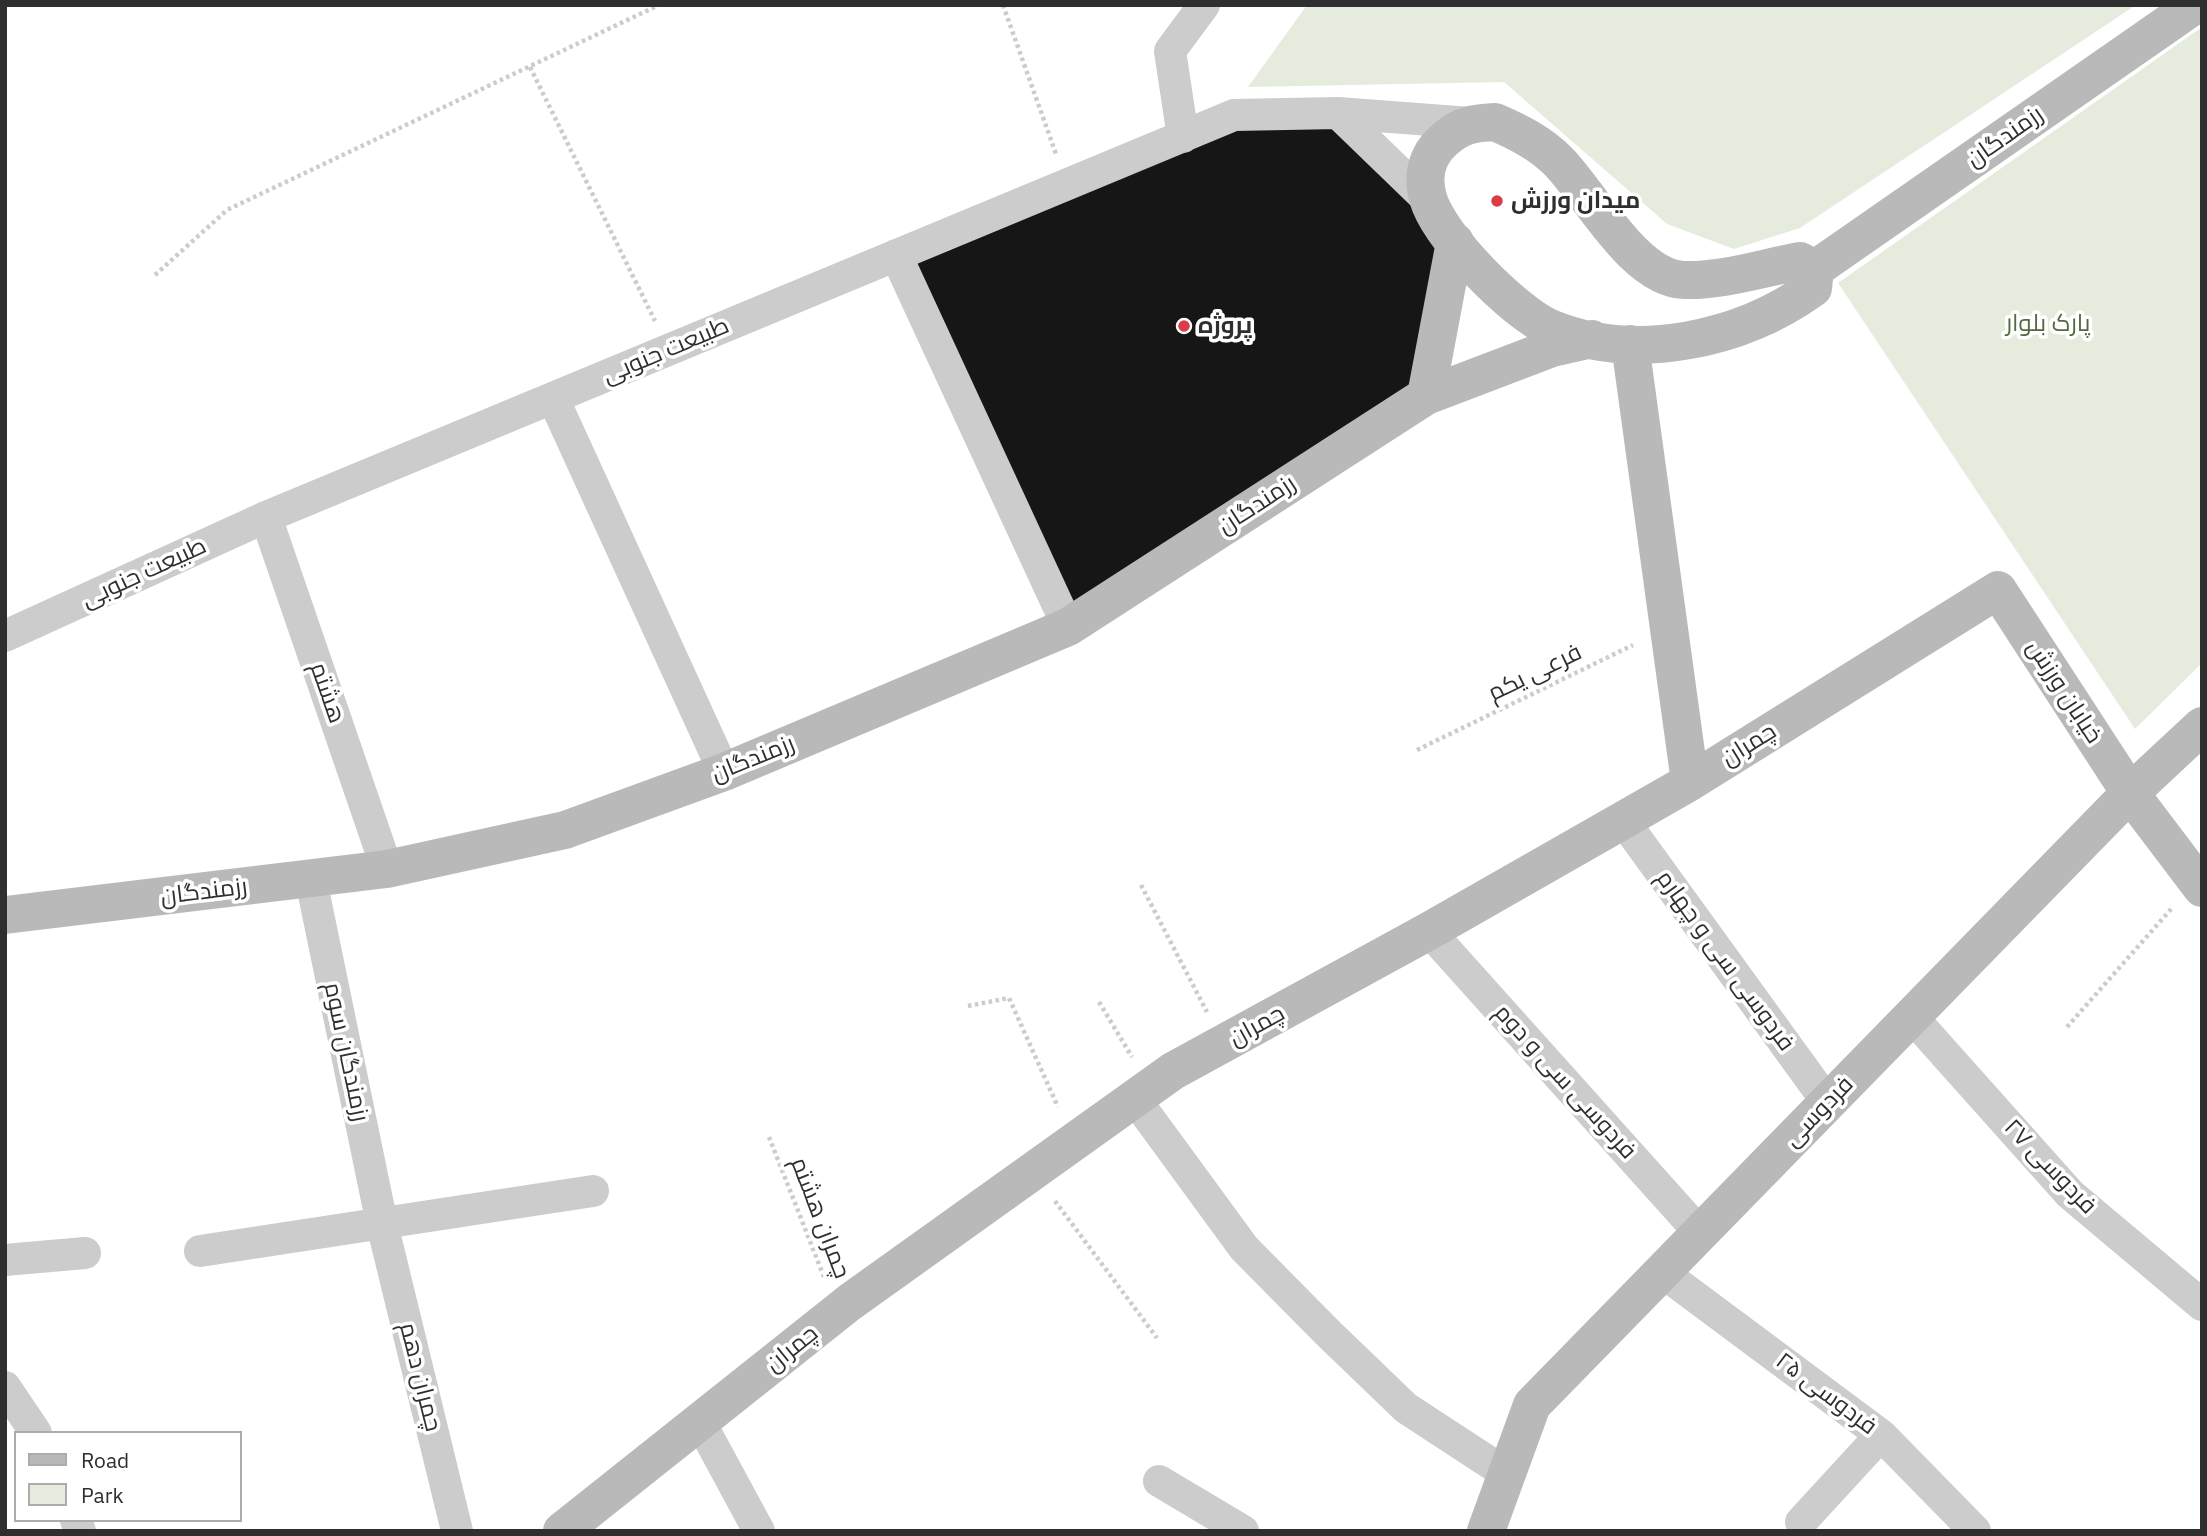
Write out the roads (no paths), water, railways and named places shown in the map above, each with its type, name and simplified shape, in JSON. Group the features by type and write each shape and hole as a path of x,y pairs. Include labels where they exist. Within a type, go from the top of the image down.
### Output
{"street":[{"path":"1183,137 1170,51 1204,5"},
{"name":"رزمندگان","path":"1815,269 2195,5"},
{"path":"1338,113 1429,201 1455,242 1494,288 1550,328 1592,339 1630,344 1682,341 1725,332 1794,301 1813,288 1815,269 1800,261 1730,276 1681,280 1653,268 1619,239 1558,161 1528,137 1495,121 1470,123 1456,129 1432,150 1424,174 1429,201"},
{"name":"طبیعت جنوبی","path":"5,636 266,517 1234,115 1338,113 1470,123"},
{"path":"1426,396 1455,242"},
{"path":"896,255 1068,627"},
{"name":"رزمندگان","path":"5,915 387,869 565,830 723,772 1068,627 1426,396 1552,348 1592,339"},
{"path":"1630,344 1690,782"},
{"path":"553,398 723,772"},
{"name":"هشتم","path":"266,517 387,869"},
{"name":"چمران","path":"562,1531 838,1312 1143,1093 1223,1044 1429,931 1690,782 1998,590"},
{"name":"خیابان ورزش","path":"1998,590 2130,793 2200,882"},
{"name":"فردوسی","path":"1486,1531 1532,1405 2130,793 2202,726"},
{"name":"فردوسی سی و چهارم","path":"1623,820 1828,1103"},
{"name":"رزمندگان سوم","path":"311,880 382,1224"},
{"name":"فردوسی سی و دوم","path":"1429,931 1700,1233"},
{"name":"فردوسی ۲۷","path":"1912,1017 2070,1194 2202,1305"},
{"path":"1143,1093 1244,1248 1406,1408 1507,1474"},
{"path":"200,1251 593,1191"},
{"name":"چمران دهم","path":"382,1224 457,1531"},
{"path":"5,1260 85,1254"},
{"name":"فردوسی ۲۵","path":"1662,1272 1881,1435 1975,1531"},
{"path":"5,1387 35,1431"},
{"path":"700,1422 760,1531"},
{"path":"1801,1522 1881,1435"},
{"path":"1159,1481 1243,1531"}],"place":[{"name":"میدان ورزش","path":"1497,201"},
{"name":"پروژه","path":"1184,326"}],"park label":[{"name":"پارک بلوار","path":"2048,324"}]}
